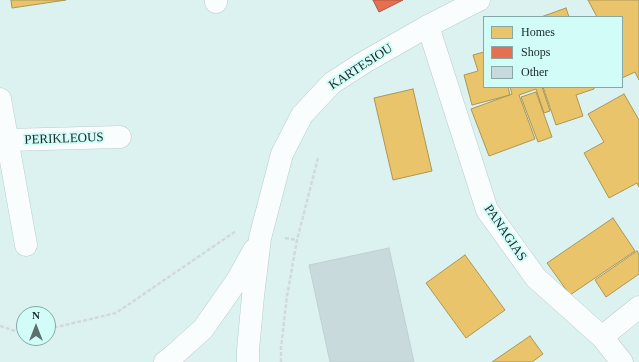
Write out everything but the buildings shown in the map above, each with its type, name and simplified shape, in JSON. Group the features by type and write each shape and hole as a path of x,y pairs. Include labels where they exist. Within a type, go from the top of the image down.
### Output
{"street":[{"name":"KARTESIOU","path":"248,362 253,296 261,235 282,154 302,115 332,83 363,63 428,26 479,0"},
{"name":"PANAGIAS","path":"428,26 487,210 536,278 602,337 622,362"},
{"path":"0,99 26,245"},
{"name":"PERIKLEOUS","path":"8,140 120,137"},
{"name":"KARTESIOU","path":"165,362 203,330 238,279 261,235"},
{"path":"602,337 639,307"}],"path":[{"path":"281,362 281,348 287,296 297,240 318,158"},
{"path":"56,327 116,313 238,229 261,235 297,240"},
{"path":"0,326 16,331"}]}
